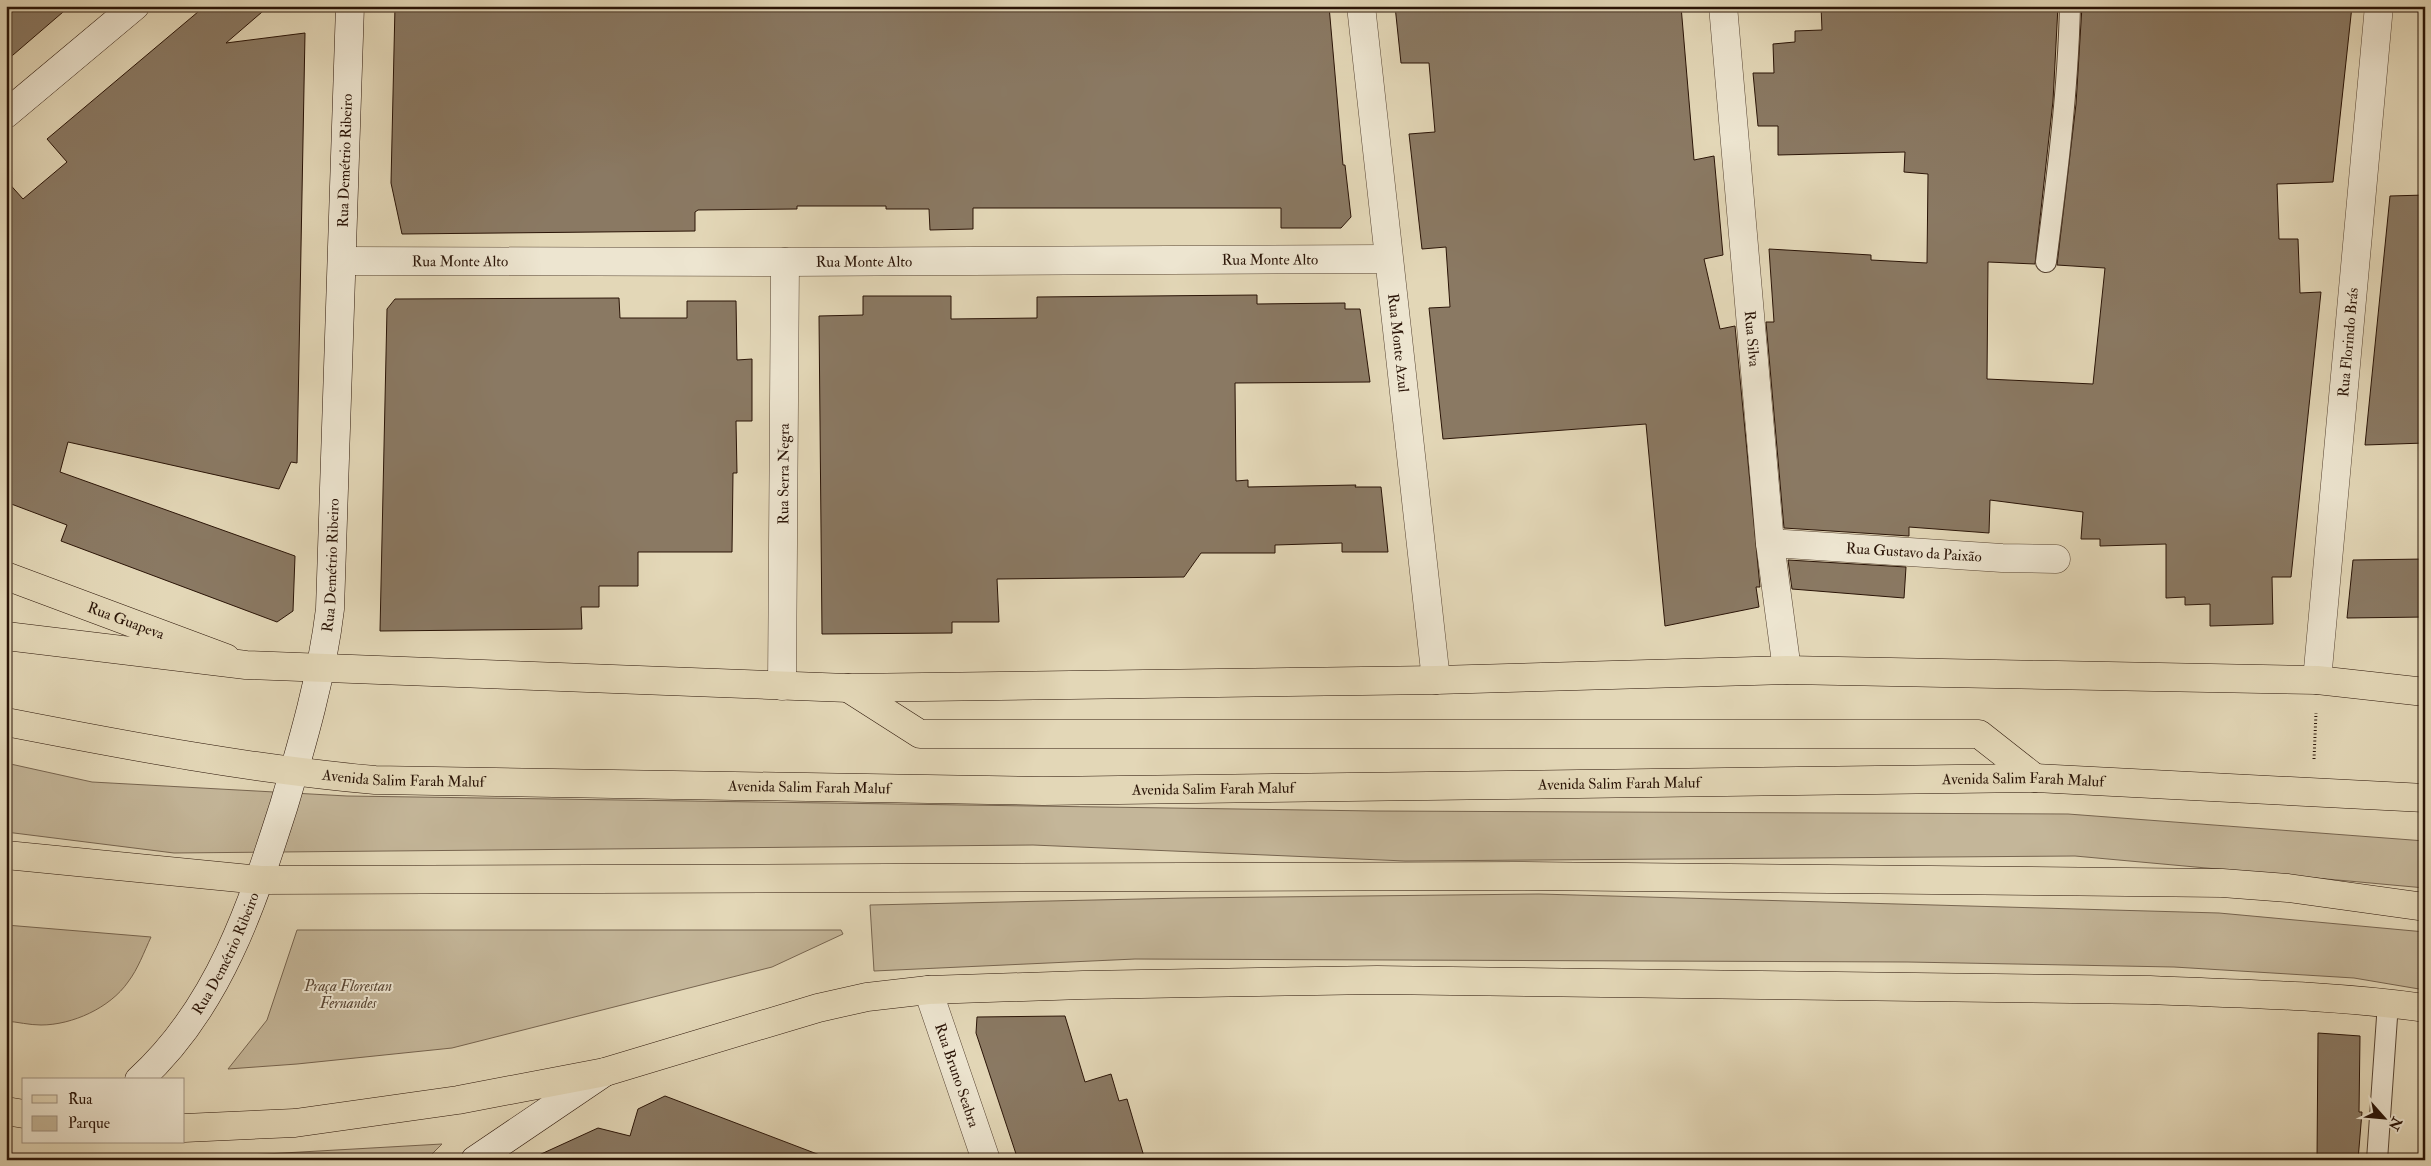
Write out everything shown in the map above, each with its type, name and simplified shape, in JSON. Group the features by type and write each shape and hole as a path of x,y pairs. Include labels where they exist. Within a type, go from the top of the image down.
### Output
{"main road":[{"name":"Rua Guapeva","path":"6,576 246,665"},
{"path":"6,636 246,665 848,688 1436,680 1787,670 2317,680 2425,692"},
{"path":"848,688 920,734 1979,734 2035,778"},
{"name":"Avenida Salim Farah Maluf","path":"6,722 196,758 293,773 375,780 1043,791 2035,778 2425,798"},
{"path":"6,855 260,880 1522,876 2202,882 2288,888 2425,907"},
{"path":"185,1128 295,1123 458,1100 606,1072 818,1008 868,996 928,990 1083,985 1377,980 2150,990 2276,995 2388,1003 2425,1008"},
{"path":"6,1111 22,1114"}],"street":[{"path":"6,114 135,6"},
{"name":"Rua Demétrio Ribeiro","path":"141,1078 165,1056 205,1001 227,958 260,880 293,773 321,669 330,609 350,6"},
{"name":"Rua Monte Azul","path":"1361,6 1436,680"},
{"name":"Rua Silva","path":"1723,6 1770,543 1787,670"},
{"name":"Rua Florindo Brás","path":"2317,680 2353,269 2379,6"},
{"name":"Rua Monte Alto","path":"342,261 785,262 1388,259"},
{"name":"Rua Serra Negra","path":"782,686 785,262"},
{"name":"Rua Gustavo da Paixão","path":"1770,543 2002,558 2056,559"},
{"name":"Rua Bruno Seabra","path":"928,990 986,1160"},
{"path":"475,1160 606,1072"}],"lane":[{"path":"2046,262 2061,142 2069,54 2070,6"},
{"path":"2377,1160 2388,1003"}],"path":[{"path":"2313,792 2317,680"}],"green space":[{"path":"6,763 92,782 347,796 1375,811 2068,814 2425,841 2425,888 2075,856 1405,861 1033,845 174,853 6,832"},
{"path":"1539,894 2219,913 2425,932 2425,990 2354,978 2174,967 1908,962 1135,959 874,971 870,905 1185,898"},
{"path":"6,925 151,937 132,977 111,1000 89,1013 65,1022 32,1025 6,1021"},
{"name":"Praça Florestan Fernandes","path":"297,930 841,930 843,934 772,967 452,1048 228,1069 267,1020"},
{"path":"442,1144 426,1160 160,1160"}],"building":[{"path":"6,6 70,6 6,61"},
{"path":"205,6 269,6 226,43 305,33 297,463 291,462 279,489 68,442 60,472 295,556 293,611 277,622 61,541 67,525 6,502 6,180 23,199 67,162 47,139"},
{"path":"395,6 1329,6 1343,165 1345,165 1351,217 1341,228 1281,228 1281,208 973,208 973,229 930,230 929,209 886,209 886,206 797,206 797,209 698,210 695,212 695,231 402,234 391,183"},
{"path":"1395,6 1681,6 1694,160 1714,156 1723,255 1704,259 1720,329 1735,326 1760,587 1756,587 1759,607 1665,626 1646,424 1443,439 1429,308 1450,307 1446,247 1422,249 1409,134 1435,132 1429,63 1401,63"},
{"path":"1821,6 2058,6 2053,101 2035,264 1988,262 1987,379 2093,384 2105,268 2057,265 2076,104 2082,6 2352,6 2333,182 2277,184 2279,239 2298,239 2300,293 2321,292 2291,577 2272,577 2273,624 2210,626 2210,604 2185,605 2185,597 2166,598 2166,544 2100,546 2100,539 2081,539 2083,512 1990,500 1989,533 1909,527 1909,536 1784,528 1766,322 1774,322 1769,249 1871,255 1871,260 1927,263 1928,174 1904,172 1905,152 1778,155 1778,126 1758,126 1753,73 1774,73 1773,44 1795,42 1795,31 1822,30"},
{"path":"2425,195 2425,443 2365,445 2390,196"},
{"path":"1257,295 1257,304 1345,303 1345,309 1360,309 1370,382 1235,383 1236,481 1248,480 1248,487 1356,485 1355,487 1381,487 1388,552 1342,552 1342,543 1275,545 1275,553 1201,553 1184,577 997,579 999,622 952,622 952,633 822,634 819,316 863,315 863,296 951,296 951,319 1037,318 1037,297"},
{"path":"619,298 620,318 687,318 687,301 736,301 737,360 752,359 752,421 736,421 737,473 733,473 732,552 638,552 638,586 599,586 599,607 581,607 582,629 380,631 387,309 395,299"},
{"path":"2425,559 2425,617 2347,618 2353,560"},
{"path":"1788,560 1906,567 1904,598 1792,589"},
{"path":"1065,1016 1085,1082 1111,1074 1119,1101 1127,1099 1145,1160 1018,1160 976,1033 977,1017"},
{"path":"2318,1033 2360,1036 2359,1112 2362,1112 2358,1160 2317,1160"},
{"path":"665,1096 825,1157 825,1160 528,1160 598,1128 630,1136 638,1109"}]}
